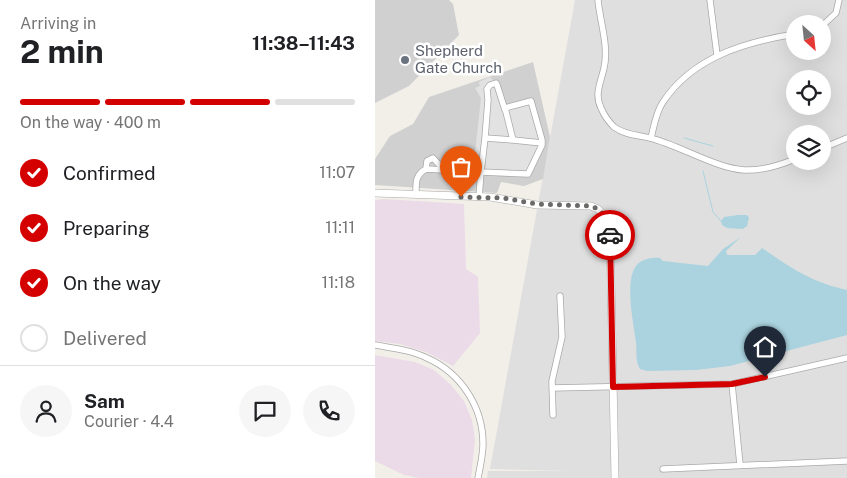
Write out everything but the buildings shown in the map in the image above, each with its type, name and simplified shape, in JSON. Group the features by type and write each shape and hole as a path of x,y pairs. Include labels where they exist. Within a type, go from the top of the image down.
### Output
{"street":[{"path":"598,0 605,51 604,66 597,94 600,108 614,126 625,133 651,138 739,170 762,170 786,162"},
{"path":"710,0 717,55"},
{"path":"831,18 836,13 839,0"},
{"path":"651,138 656,114 663,102 692,70 717,55 755,41 786,36"},
{"path":"479,197 488,100 487,89 492,83 497,85 513,140"},
{"path":"415,194 417,177 426,169 528,174 542,143 531,101 505,108 505,110"},
{"path":"485,138 542,143"},
{"path":"831,145 847,138"},
{"path":"426,169 427,162 433,158 443,170"},
{"path":"375,193 503,198 537,204 591,206 601,211 609,223 615,478"},
{"path":"553,415 553,374 562,337 560,296"},
{"path":"375,345 426,357 446,369 465,389 478,414 482,435 482,456 478,478"},
{"path":"552,388 732,384 847,358"},
{"path":"732,384 740,466"},
{"path":"663,469 847,461"}],"shaded area":[{"name":"Shepherd Gate Church","path":"375,0 449,0 453,4 459,35 409,86 375,103"},
{"path":"575,0 847,0 847,478 487,478 488,471 569,471 490,469"},
{"path":"533,62 550,137 543,179 524,186 501,182 497,193 375,185 375,159 390,136 413,124 429,97"},
{"path":"490,77 497,85 504,110 529,101 542,141 528,174 473,171 481,98 475,88 480,86 479,82"},
{"path":"375,200 464,204 466,269 478,277 480,333 453,366 426,352 400,344 375,341"},
{"path":"375,355 415,362 434,370 451,385 464,401 472,420 475,439 471,478 419,478 404,475 375,461"}],"water":[{"path":"747,215 749,218 747,226 743,229 727,228 722,225 721,221 724,217"},
{"path":"741,237 726,251 727,255 755,255 762,248 802,274 834,287 847,290 847,335 730,366 696,370 647,371 640,369 637,360 630,293 632,273 636,266 650,258 660,258 663,261 708,266 723,249"}],"waterway":[{"path":"684,138 713,146"},
{"path":"703,171 713,212 721,221"}],"way so far":[{"path":"461,197 490,197 537,204 591,206 598,209 606,217 609,223 610,235"}],"place":[{"name":"Shepherd Gate Church","path":"405,60"}],"route":[{"path":"610,235 613,387 732,384 765,377"}]}
